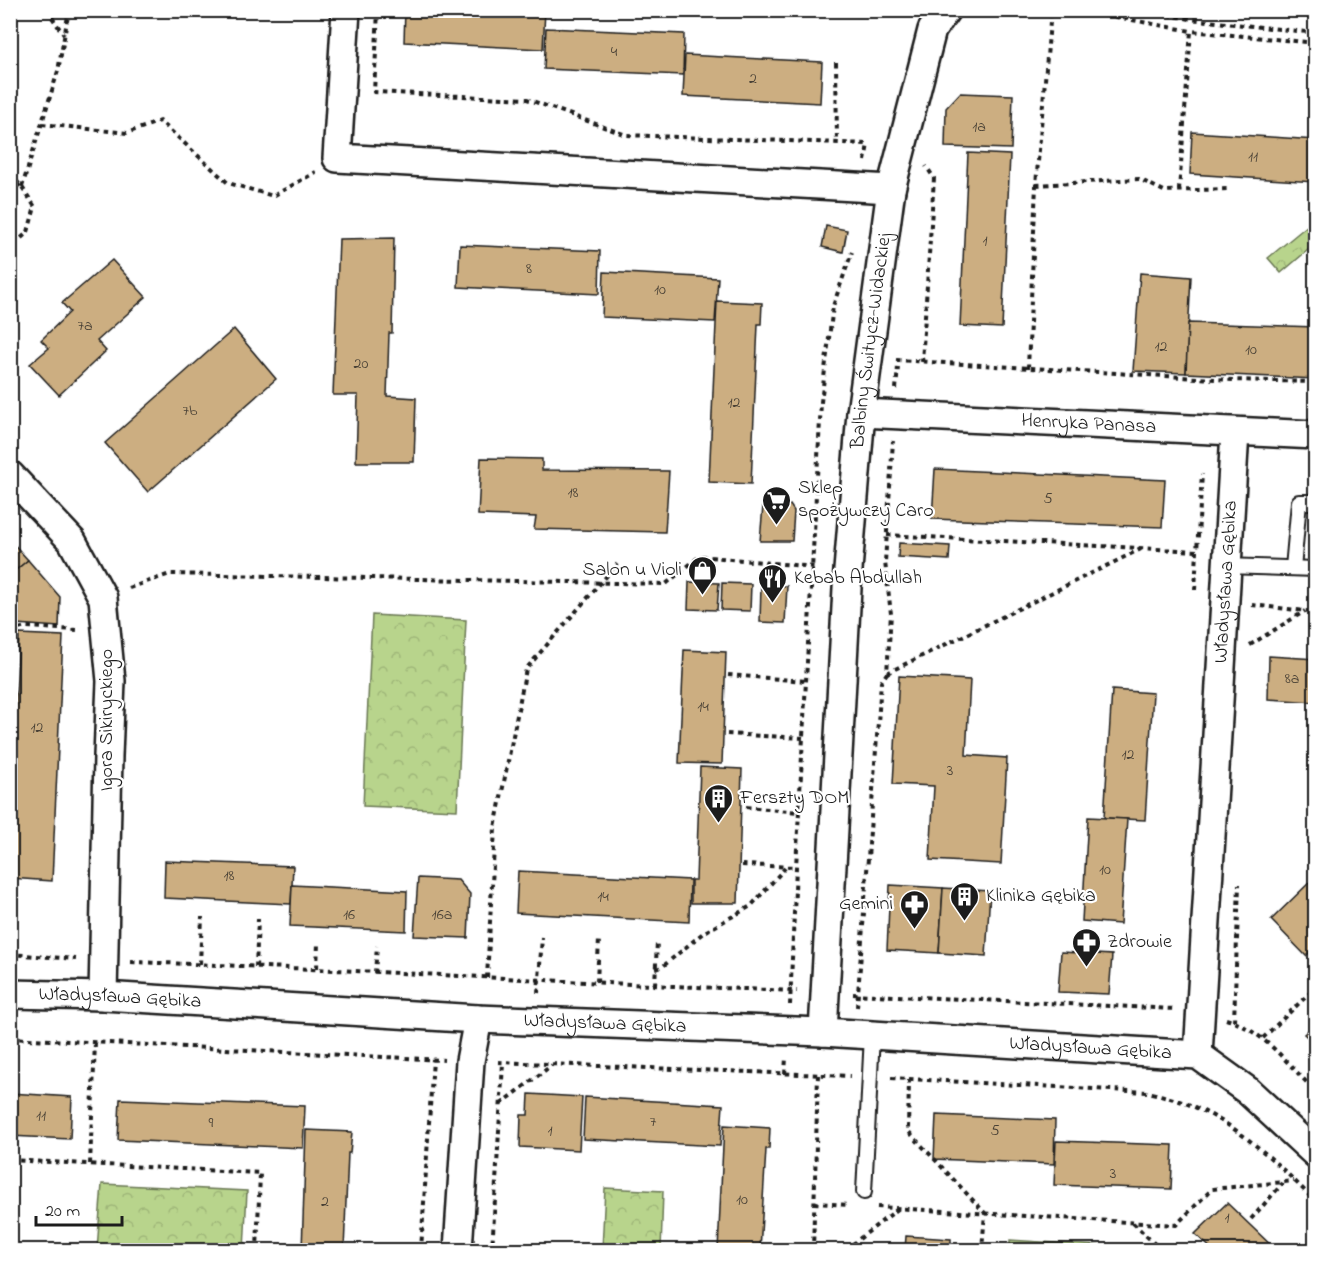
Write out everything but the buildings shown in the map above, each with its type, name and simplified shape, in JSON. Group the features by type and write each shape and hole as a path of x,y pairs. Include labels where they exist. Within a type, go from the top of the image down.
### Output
{"street":[{"path":"346,10 337,158 891,189"},
{"name":"Balbiny Świtycz-Widackiej","path":"823,1032 848,570 861,413 891,189 935,17"},
{"name":"Henryka Panasa","path":"861,413 1316,435"},
{"name":"Władysława Gębika","path":"1198,1055 1235,432"},
{"name":"Igora Sikiryckiego","path":"10,475 72,541 103,598 111,681 103,996"},
{"name":"Władysława Gębika","path":"10,994 103,996 478,1019 788,1030 1198,1055 1248,1090 1316,1154"},
{"path":"458,1251 470,1061 478,1019"}],"lane":[{"path":"1293,568 1299,502 1316,502"},
{"path":"1226,566 1316,569"},
{"path":"864,1192 872,1035"}],"path":[{"path":"47,10 64,36"},
{"path":"10,193 21,185 42,124 58,71 69,10"},
{"path":"378,10 374,92 527,99 626,135 876,144"},
{"path":"1028,368 1036,185 1051,10"},
{"path":"1079,10 1191,31 1295,43 1316,43"},
{"path":"1141,10 1190,19 1316,33"},
{"path":"1179,190 1191,31"},
{"path":"836,62 837,143"},
{"path":"42,124 127,133 160,121 228,183 273,196 325,167"},
{"path":"861,187 868,144"},
{"path":"922,362 934,178 925,163"},
{"path":"10,174 21,185 35,207 28,232 10,248"},
{"path":"1036,185 1139,179 1164,191 1229,189"},
{"path":"788,1030 821,402 834,306 853,246"},
{"path":"890,360 1232,380 1316,382"},
{"path":"857,995 881,682 887,673 891,614 885,562 893,438"},
{"path":"887,535 1197,551 1202,464"},
{"path":"887,673 1142,548"},
{"path":"103,598 170,573 666,584 700,556 822,567"},
{"path":"487,978 495,828 526,669 617,564"},
{"path":"1249,605 1316,612"},
{"path":"1247,647 1305,611"},
{"path":"10,631 26,627 80,630"},
{"path":"728,675 806,681"},
{"path":"727,734 803,738"},
{"path":"746,807 799,812"},
{"path":"742,865 796,867"},
{"path":"656,969 662,967 704,933 751,906 786,868"},
{"path":"201,964 202,917"},
{"path":"256,967 258,919"},
{"path":"537,998 542,937"},
{"path":"597,982 599,939"},
{"path":"655,985 657,941"},
{"path":"317,968 318,943"},
{"path":"375,973 377,946"},
{"path":"10,954 78,959"},
{"path":"123,962 317,968 538,981 1201,1010 1239,1023 1263,1038 1316,1092"},
{"path":"1263,1038 1316,987"},
{"path":"10,1038 445,1060"},
{"path":"90,1164 95,1042"},
{"path":"421,1251 433,1059"},
{"path":"494,1062 870,1077 1147,1092 1195,1107 1230,1126 1255,1143 1316,1202"},
{"path":"492,1251 503,1062"},
{"path":"501,1104 552,1065"},
{"path":"813,1251 818,1075"},
{"path":"909,1079 908,1131 985,1214 982,1251"},
{"path":"10,1160 260,1173 257,1251"},
{"path":"867,1207 1176,1225 1212,1189 1295,1181"},
{"path":"1251,1219 1284,1182"},
{"path":"814,1203 857,1206"},
{"path":"846,1251 899,1208"},
{"path":"1132,1222 1161,1251"}],"green space":[{"path":"1308,225 1315,235 1315,244 1281,273 1268,258"},
{"path":"372,615 466,620 457,810 363,806"},
{"path":"102,1184 247,1191 244,1250 97,1250"},
{"path":"605,1188 663,1191 661,1250 602,1250"},
{"path":"1010,1240 1117,1247 1120,1250 1010,1250"}],"place":[{"name":"Sklep spożywczy Caro","path":"777,526"},
{"name":"Salon u Violi","path":"703,596"},
{"name":"Kebab Abdullah","path":"773,604"},
{"name":"Ferszty DOM","path":"719,824"},
{"name":"Klinika Gębika","path":"965,922"},
{"name":"Gemini","path":"914,930"},
{"name":"Zdrowie","path":"1086,968"}]}
